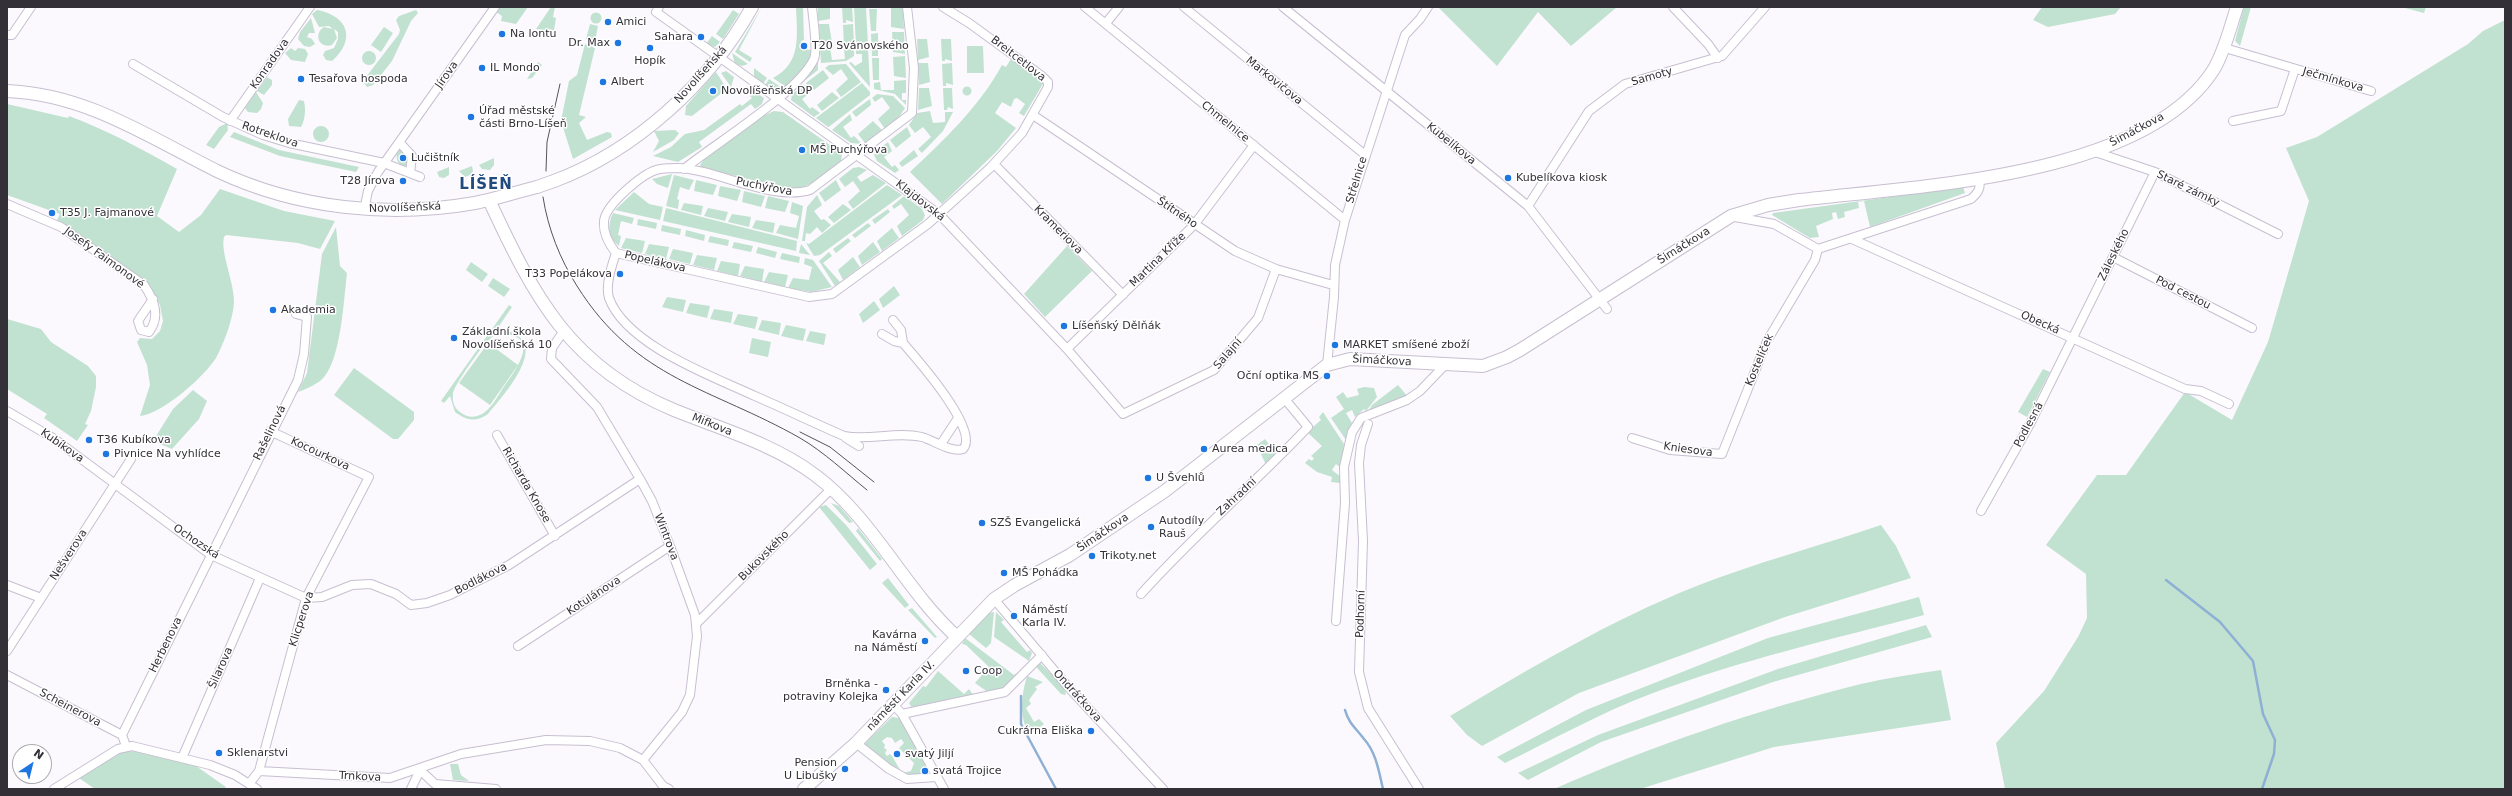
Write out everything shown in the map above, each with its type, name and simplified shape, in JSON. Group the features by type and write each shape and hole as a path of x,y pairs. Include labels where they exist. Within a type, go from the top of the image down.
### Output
{"street":[{"path":"10,35 31,7"},
{"name":"Konradova","path":"230,121 310,7"},
{"name":"Jírova","path":"364,210 368,191 384,163 495,7"},
{"name":"Klajdovská","path":"659,7 656,12 939,214 1067,349 1123,414"},
{"name":"Novolíšeňská","path":"7,91 60,99 104,113 218,171 264,189 304,200 364,210 433,208 489,200 537,187 574,173 598,160 651,124 690,91 719,57 752,7"},
{"path":"684,169 778,98 800,78 814,58 812,7"},
{"name":"Puchýřova","path":"616,253 608,242 605,232 604,222 608,210 635,182 656,170 684,169 796,194 810,190 858,156 912,113 914,68 907,7"},
{"name":"Breitcetlova","path":"939,214 994,164 1022,133 1048,87 1048,82 1005,48 942,7"},
{"name":"Chmelnice","path":"1085,7 1345,220"},
{"path":"1106,23 1119,7"},
{"name":"Markovičova","path":"1184,7 1364,154"},
{"name":"Kubelíkova","path":"1283,7 1528,206 1607,309"},
{"name":"Střelnice","path":"1327,365 1334,297 1333,285 1335,265 1345,220 1364,154 1404,35 1420,19 1428,7"},
{"path":"1673,7 1708,44 1718,58"},
{"name":"Samoty","path":"1528,206 1589,111 1625,84 1722,56 1765,7"},
{"name":"Šimáčkova","path":"994,599 1015,585 1070,555 1165,491 1327,365 1350,359 1483,366 1507,357 1731,216 1768,205 1799,200 2030,171 2095,152 2150,126 2176,109 2198,89 2213,70 2225,48 2237,7"},
{"name":"Ječmínkova","path":"2225,48 2371,91"},
{"name":"Rotreklova","path":"133,64 230,121 289,143 384,163 420,177"},
{"name":"Ječmínkova","path":"2233,122 2280,111 2295,69"},
{"name":"Štítného","path":"1033,115 1194,225 1244,256 1276,269 1333,285"},
{"path":"400,142 412,156 410,174"},
{"name":"Martina Kříže","path":"1067,349 1194,225 1254,145"},
{"name":"Staré zámky","path":"2095,152 2155,172 2278,234"},
{"name":"Krameriova","path":"994,164 1123,295"},
{"name":"Záleského","path":"2073,338 2155,172"},
{"path":"1731,216 1759,219 1774,224 1818,249 1971,199 1978,194 1980,188 1980,178"},
{"name":"Mifkova","path":"489,200 543,303 563,332 591,361 637,393 772,450 807,469 832,488 957,637"},
{"name":"Josefy Faimonové","path":"7,204 61,227 144,285 153,299"},
{"name":"Popelákova","path":"859,446 844,436 689,366 641,336 624,320 609,296 611,272 616,253 809,297 825,297 832,294 939,214"},
{"name":"Obecká","path":"1852,239 2186,389 2201,391 2229,404"},
{"name":"Kostelíček","path":"1722,454 1767,341 1815,260 1818,249"},
{"name":"Pod cestou","path":"2113,257 2252,328"},
{"name":"Salajní","path":"1123,414 1214,370 1258,318 1276,269"},
{"name":"Rašelinová","path":"211,555 270,431 298,380 304,354 307,317 296,314"},
{"path":"893,320 901,330 903,343 931,376 958,418 941,444"},
{"name":"Wintrova","path":"563,332 552,348 551,359 597,407 640,479 652,501 670,546 696,624 692,688 687,702 682,712 643,760"},
{"path":"882,334 894,341 903,343"},
{"name":"Podlesná","path":"1981,511 2030,424 2073,338"},
{"path":"1336,621 1345,503 1344,468 1352,432 1361,418 1407,400 1420,391 1445,365"},
{"name":"Zahradní","path":"1140,594 1180,550 1282,455 1308,427 1284,398"},
{"name":"Kubíkova","path":"7,410 53,438 114,483"},
{"name":"Popelákova","path":"844,436 852,438 879,435 921,437 955,450 965,447 967,438 958,418"},
{"name":"Podhorní","path":"1368,424 1361,445 1359,463 1363,541 1358,672 1368,708 1419,789"},
{"name":"Kocourkova","path":"270,431 369,477"},
{"name":"Richarda Knose","path":"497,435 555,536"},
{"name":"Kniesova","path":"1632,438 1670,450 1722,454"},
{"name":"Nešverova","path":"7,651 114,483 131,459"},
{"name":"Klicperova","path":"259,771 306,598 369,477"},
{"name":"Bodlákova","path":"306,598 322,597 352,585 371,584 396,594 411,604 427,603 450,595 509,565 640,479"},
{"name":"Ochozská","path":"114,483 211,555 306,598"},
{"name":"Bukovského","path":"696,624 832,488"},
{"name":"Kotulánova","path":"518,646 670,546"},
{"name":"Herbenova","path":"122,735 211,555"},
{"name":"Šilarova","path":"182,758 260,578"},
{"path":"7,585 41,598"},
{"name":"náměstí Karla IV.","path":"804,789 856,743 994,599"},
{"name":"Ondráčkova","path":"994,599 1042,655 1164,789"},
{"name":"náměstí Karla IV.","path":"902,714 1005,692 1042,655"},
{"name":"Scheinerova","path":"7,675 122,735"},
{"path":"893,704 902,714 944,789"},
{"path":"122,735 126,746"},
{"name":"Trnkova","path":"259,771 390,778 420,770 461,754 546,740 590,741 620,748 643,760 663,788"},
{"path":"856,743 889,769 907,779 936,777"},
{"path":"54,789 109,754 126,746 137,747 210,765 257,789"},
{"path":"411,789 420,770 435,784 496,789"},
{"path":"249,784 259,771"}],"green space":[{"path":"500,7 528,7 516,24 501,21 502,16 496,12"},
{"path":"551,7 555,7 553,17 556,18 554,30 550,32 536,29"},
{"path":"762,7 739,50 752,58 750,62 735,52"},
{"path":"796,7 803,7 804,40 801,41 801,49 811,50 805,66 786,87 773,78 789,65 796,47"},
{"path":"818,7 830,7 830,19 818,21"},
{"path":"842,7 852,7 853,22 846,20 846,23 843,23"},
{"path":"854,7 866,7 868,45 856,46"},
{"path":"903,7 904,29 891,27 891,8"},
{"path":"1438,7 1617,7 1571,46 1538,12 1497,66"},
{"path":"2042,7 2121,7 2115,14 2048,27 2033,20"},
{"path":"2244,7 2251,7 2240,46 2235,41"},
{"path":"2401,7 2426,7 2424,13"},
{"path":"869,9 877,9 876,31 871,31"},
{"path":"317,10 328,13 336,18 342,23 346,30 344,45 340,53 332,61 326,60 323,55 325,51 334,48 338,39 338,32 334,29 337,38 332,45 327,46 321,43 318,37 321,30 324,27 333,29 329,26 319,27 312,14"},
{"path":"416,10 418,13 411,21 392,61 373,85 367,87 364,83 366,77 399,34 400,30 396,20 399,16"},
{"path":"733,10 739,14 723,39 716,34"},
{"path":"596,12 600,14 602,18 600,22 596,24 592,22 590,18 592,14"},
{"path":"311,18 315,33 309,33 307,37 312,39 315,44 310,47 304,46 298,39 300,32"},
{"path":"2505,20 2505,789 2005,789 1996,743 2044,691 2078,637 2087,618 2086,574 2046,545 2097,475 2126,475 2185,392 2232,420 2268,342 2309,201 2286,148 2317,137 2468,44 2483,31"},
{"path":"590,24 598,26 595,41 586,39"},
{"path":"819,24 829,24 832,43 820,46"},
{"path":"853,24 854,46 847,44 847,47 844,47 843,25"},
{"path":"384,27 393,33 381,52 371,45"},
{"path":"892,32 904,32 905,54 893,52"},
{"path":"878,33 878,56 872,56 871,34"},
{"path":"712,36 720,42 715,47 706,44"},
{"path":"917,39 927,39 929,57 918,60"},
{"path":"941,39 951,39 952,61 945,59 945,61 942,61"},
{"path":"585,44 595,48 579,115 586,117 579,123 587,140 607,132 611,133 612,137 573,159 561,121 569,81 577,75"},
{"path":"967,46 983,46 984,73 967,73"},
{"path":"291,48 295,51 298,48 305,49 308,54 305,62 291,60 285,53"},
{"path":"830,48 832,60 845,59 844,49 854,49 854,56 846,61 821,63 820,49"},
{"path":"856,48 868,48 870,87 849,63 851,62 855,66 862,62 862,54 856,54"},
{"path":"369,51 374,53 376,58 374,63 369,65 364,63 362,58 364,53"},
{"path":"732,53 748,64 742,66 735,64"},
{"path":"818,56 818,70 804,81 803,79"},
{"path":"905,56 906,78 894,76 893,57"},
{"path":"1012,57 1044,82 1024,116 1019,113 1025,104 1017,98 1014,99 1011,107 1002,102 995,113 1016,128 997,151 942,204 910,172 972,109 983,95 1002,65 1006,67"},
{"path":"872,58 879,58 879,80 873,80"},
{"path":"538,62 542,65 532,78 527,79"},
{"path":"918,63 928,63 930,82 919,85"},
{"path":"952,63 953,85 946,83 946,86 943,86 942,64"},
{"path":"846,64 861,82 841,97 836,90 848,79 841,69 833,75 825,68 829,65"},
{"path":"754,68 767,78 763,84 754,77"},
{"path":"823,70 829,78 814,90 811,86 809,88 806,83"},
{"path":"726,71 734,77 731,87 721,73"},
{"path":"716,72 727,89 692,116 685,115 686,106"},
{"path":"267,77 272,80 272,85 264,95 257,91"},
{"path":"769,79 782,88 774,90 765,85"},
{"path":"906,80 906,93 902,93 902,100 906,100 906,105 895,94 874,89 874,83 880,82 881,90 894,90 894,81"},
{"path":"862,83 870,92 870,95 830,126 828,127 816,118"},
{"path":"804,85 810,93 802,99 810,109 812,107 820,113 814,117 791,100 792,94"},
{"path":"965,87 969,87 971,91 969,95 965,95 963,93 963,89"},
{"path":"919,88 929,88 932,106 918,110"},
{"path":"943,88 952,88 953,109 948,107 947,110 944,110"},
{"path":"256,92 263,103 261,109 257,113 248,112 245,108"},
{"path":"755,92 764,98 762,104 755,109 751,104 699,142 702,147 678,162 653,156 671,147 685,134 704,130 740,104 742,106 752,98 750,96"},
{"path":"832,92 839,98 822,111 817,105"},
{"path":"877,94 893,96 905,108 899,117 885,129 878,119 890,108 882,97 875,102 872,98"},
{"path":"870,99 871,105 856,117 852,112"},
{"path":"299,100 304,101 305,104 305,115 301,127 289,126 288,119"},
{"path":"7,104 68,118 69,116 124,140 177,169 157,216 179,232 201,215 220,189 284,211 335,221 320,249 298,243 226,235 224,237 224,251 234,295 234,303 230,323 219,352 202,375 171,402 149,414 140,416 150,385 147,365 137,342 140,338 152,339 160,331 163,321 160,305 152,290 135,274 57,220 60,214 7,195"},
{"path":"774,111 783,112 837,150 842,154 841,163 815,182 793,189 699,167 704,159 761,117"},
{"path":"930,111 933,123 945,122 945,112 953,112 943,131 922,153 918,149 931,137 923,127 915,133 909,125 917,113"},
{"path":"850,114 852,120 843,127 851,138 854,136 862,144 851,143 832,130"},
{"path":"873,121 882,130 865,143 858,134"},
{"path":"227,123 228,130 214,149 206,145 219,127"},
{"path":"318,126 324,126 329,131 327,140 324,142 318,142 313,137 313,131"},
{"path":"907,127 911,136 896,148 890,140"},
{"path":"675,130 679,133 674,140 653,152 659,141 654,131"},
{"path":"234,132 279,150 359,167 356,172 280,156 230,137"},
{"path":"888,142 892,151 884,157 892,167 895,165 899,170 895,173 877,161 874,155 877,150"},
{"path":"402,148 409,158 408,167 402,166 397,160 397,152"},
{"path":"914,150 918,156 902,167 899,163"},
{"path":"494,158 494,165 490,170 482,169 479,165"},
{"path":"472,166 473,171 470,175 465,177 459,171"},
{"path":"449,167 449,175 444,178 439,177 437,172"},
{"path":"859,167 867,170 857,177 861,182 873,175 886,183 853,209 848,202 860,191 853,181 845,187 839,179 853,168"},
{"path":"672,174 668,188 657,184 652,179"},
{"path":"674,175 694,180 689,190 680,187 677,199 679,200 678,209 666,206"},
{"path":"696,180 717,185 713,195 694,191"},
{"path":"836,180 841,190 825,202 819,193"},
{"path":"887,185 902,195 820,255 814,256 806,243 809,244"},
{"path":"720,186 741,190 737,201 718,196"},
{"path":"1963,187 1965,193 1870,227 1864,201 1858,202 1859,208 1844,212 1845,217 1838,219 1836,212 1832,213 1833,219 1816,226 1819,237 1810,238 1772,215 1773,213"},
{"path":"744,191 765,196 761,207 742,202"},
{"path":"634,192 649,204 663,207 660,220 615,210"},
{"path":"817,195 822,205 814,211 821,220 824,219 831,225 822,233 817,227 810,234 806,233 805,241 802,241 807,207"},
{"path":"768,196 789,201 785,212 765,208"},
{"path":"904,196 922,209 925,215 923,220 902,236 897,226 909,215 901,204 894,209 892,206"},
{"path":"792,202 803,206 798,239 776,233 780,225 796,228 799,216 790,213"},
{"path":"684,203 703,206 701,215 681,210"},
{"path":"843,204 851,210 834,223 828,217"},
{"path":"666,208 797,241 796,251 663,221"},
{"path":"708,208 728,212 725,221 704,216"},
{"path":"888,209 890,212 875,224 872,220"},
{"path":"613,213 634,218 632,224 621,221 618,235 621,236 619,246 611,235 609,226"},
{"path":"732,214 751,217 749,227 728,222"},
{"path":"638,219 657,223 656,229 637,225"},
{"path":"756,220 775,223 773,233 752,228"},
{"path":"868,223 871,226 855,238 852,235"},
{"path":"662,225 681,229 680,235 661,231"},
{"path":"336,227 340,266 347,273 338,342 330,368 324,377 316,384 298,392 307,373 322,254"},
{"path":"892,228 899,238 882,251 877,241"},
{"path":"686,230 705,235 704,241 685,236"},
{"path":"710,236 729,240 728,246 708,242"},
{"path":"626,238 645,241 642,253 621,248"},
{"path":"848,238 851,241 836,253 833,249"},
{"path":"734,242 753,246 751,252 732,248"},
{"path":"873,242 880,252 862,265 858,256"},
{"path":"649,244 669,247 666,259 645,254"},
{"path":"801,244 810,255 799,253"},
{"path":"1067,246 1092,271 1045,317 1024,294"},
{"path":"758,247 777,252 775,258 756,253"},
{"path":"673,249 693,253 690,264 669,259"},
{"path":"829,252 832,256 823,263 840,282 835,286 819,261"},
{"path":"782,253 800,257 799,263 780,259"},
{"path":"697,255 717,258 714,270 693,265"},
{"path":"853,257 860,267 843,280 838,270"},
{"path":"805,258 813,260 832,287 811,292 788,288 793,278 809,280 812,267 804,264"},
{"path":"721,261 740,264 738,276 717,271"},
{"path":"471,262 488,274 482,282 466,270"},
{"path":"745,266 764,269 762,282 740,276"},
{"path":"769,272 788,275 785,287 764,282"},
{"path":"493,278 510,289 504,297 488,286"},
{"path":"894,286 900,295 883,308 879,299"},
{"path":"667,297 686,300 683,312 662,307"},
{"path":"874,301 880,310 863,323 859,314"},
{"path":"690,303 710,306 707,318 686,313"},
{"path":"509,305 512,307 495,332 510,332 518,336 524,344 526,353 523,364 517,376 501,398 488,414 479,419 467,419 455,412 450,396 444,403 441,401","holes":["501,334 514,336 521,340 523,354 520,362 490,408 482,414 473,417 462,413 455,406 453,401 453,393 464,373 492,337"]},
{"path":"714,309 733,312 731,323 710,319"},
{"path":"738,314 758,317 755,329 733,324"},
{"path":"7,319 41,329 51,342 88,366 96,376 96,387 91,411 85,424 88,425 77,441 44,418 47,414 7,389"},
{"path":"762,320 781,323 779,335 758,330"},
{"path":"786,325 806,329 803,341 781,336"},
{"path":"810,331 826,334 824,345 806,341"},
{"path":"752,338 771,342 768,357 749,353"},
{"path":"488,343 518,365 490,405 459,383"},
{"path":"354,368 414,412 414,420 398,439 393,439 334,395"},
{"path":"2043,369 2050,372 2027,417 2018,412"},
{"path":"1398,385 1408,397 1367,413 1372,405"},
{"path":"1364,387 1374,388 1377,397 1366,411 1364,409 1355,417 1352,410 1346,413 1352,423 1346,440 1331,418 1344,409 1336,397 1343,392 1347,398 1359,395 1357,389"},
{"path":"193,390 207,401 199,419 172,449 153,441 173,409"},
{"path":"1323,412 1344,444 1342,469 1336,464 1332,470 1341,477 1340,483 1331,482 1332,477 1317,472 1305,463 1309,459 1312,461 1314,458 1311,456 1322,446 1307,432 1321,420 1319,417"},
{"path":"1265,439 1277,455 1266,465 1257,445"},
{"path":"831,503 839,506 853,522 849,523"},
{"path":"826,505 846,525 877,564 870,570 819,507"},
{"path":"1881,525 1896,546 1911,578 1785,617 1579,693 1482,746 1467,735 1450,716 1600,630 1662,600 1740,570"},
{"path":"858,528 882,559 880,561 856,531"},
{"path":"888,578 909,605 905,608 882,583"},
{"path":"1919,597 1924,615 1753,660 1686,681 1634,700 1578,726 1505,763 1497,757 1586,710 1768,638"},
{"path":"912,608 937,637 935,638 908,610"},
{"path":"994,612 991,643 986,648 969,634 989,613"},
{"path":"996,612 1004,620 1001,622 1027,652 1030,650 1032,653 1029,661 994,637"},
{"path":"1926,625 1932,637 1773,682 1601,742 1528,780 1518,773 1598,735 1778,669"},
{"path":"965,638 1014,675 1018,672 1003,690 989,693 975,683 989,667 966,645 962,644"},
{"path":"1040,663 1064,687 1066,695 1061,694 1038,669 1036,666"},
{"path":"1941,670 1951,720 1774,747 1640,789 1554,789 1629,758 1705,730 1783,705 1861,684"},
{"path":"938,671 964,694 969,689 974,696 912,708 909,703 923,686 926,687"},
{"path":"1027,676 1043,682 1035,687 1037,689 1029,700 1031,704 1026,708 1034,722 1039,719 1044,724 1029,735 1022,713 1023,691"},
{"path":"892,717 899,718 903,721 929,770 926,775 908,775 900,773 866,747 865,743","holes":["887,737 892,738 895,743 901,739 904,743 899,748 914,763 911,771 902,773 892,756 890,754 887,756 885,753 887,750 884,748 885,745 882,741"]},
{"path":"134,751 196,766 226,787 224,789 95,789 79,778 118,753"},
{"path":"450,764 458,764 461,775 469,781 453,780"}],"waterway":[{"path":"2166,580 2220,622 2253,661 2263,714 2275,740 2274,754 2262,789"},
{"path":"1021,696 1021,724 1056,789"},
{"path":"1345,710 1351,722 1371,750 1376,762 1383,789"}],"tram line":[{"path":"546,171 547,142 560,84"},
{"path":"543,197 551,232 571,276 600,317 624,342 650,362 678,378 800,438 826,456 867,490"},
{"path":"800,432 830,447 874,482"}],"place":[{"name":"Amici","path":"608,22"},
{"name":"Na lontu","path":"502,34"},
{"name":"Sahara","path":"701,37"},
{"name":"Dr. Max","path":"618,43"},
{"name":"T20 Svánovského","path":"804,46"},
{"name":"Hopík","path":"650,48"},
{"name":"IL Mondo","path":"482,68"},
{"name":"Tesařova hospoda","path":"301,79"},
{"name":"Albert","path":"603,82"},
{"name":"Novolíšeňská DP","path":"713,91"},
{"name":"Úřad městské části Brno-Líšeň","path":"471,117"},
{"name":"MŠ Puchýřova","path":"802,150"},
{"name":"Lučištník","path":"403,158"},
{"name":"Kubelíkova kiosk","path":"1508,178"},
{"name":"T28 Jírova","path":"403,181"},
{"name":"T35 J. Fajmanové","path":"52,213"},
{"name":"T33 Popelákova","path":"620,274"},
{"name":"Akademia","path":"273,310"},
{"name":"Líšeňský Dělňák","path":"1064,326"},
{"name":"Základní škola Novolíšeňská 10","path":"454,338"},
{"name":"MARKET smíšené zboží","path":"1335,345"},
{"name":"Oční optika MS","path":"1327,376"},
{"name":"T36 Kubíkova","path":"89,440"},
{"name":"Aurea medica","path":"1204,449"},
{"name":"Pivnice Na vyhlídce","path":"106,454"},
{"name":"U Švehlů","path":"1148,478"},
{"name":"SZŠ Evangelická","path":"982,523"},
{"name":"Autodíly Rauš","path":"1151,527"},
{"name":"Trikoty.net","path":"1092,556"},
{"name":"MŠ Pohádka","path":"1004,573"},
{"name":"Náměstí Karla IV.","path":"1014,616"},
{"name":"Kavárna na Náměstí","path":"925,641"},
{"name":"Coop","path":"966,671"},
{"name":"Brněnka - potraviny Kolejka","path":"886,690"},
{"name":"Cukrárna Eliška","path":"1091,731"},
{"name":"Sklenarstvi","path":"219,753"},
{"name":"svatý Jiljí","path":"897,754"},
{"name":"Pension U Libušky","path":"845,769"},
{"name":"svatá Trojice","path":"925,771"}],"district":[{"name":"LÍŠEŇ","path":"486,185"}]}
